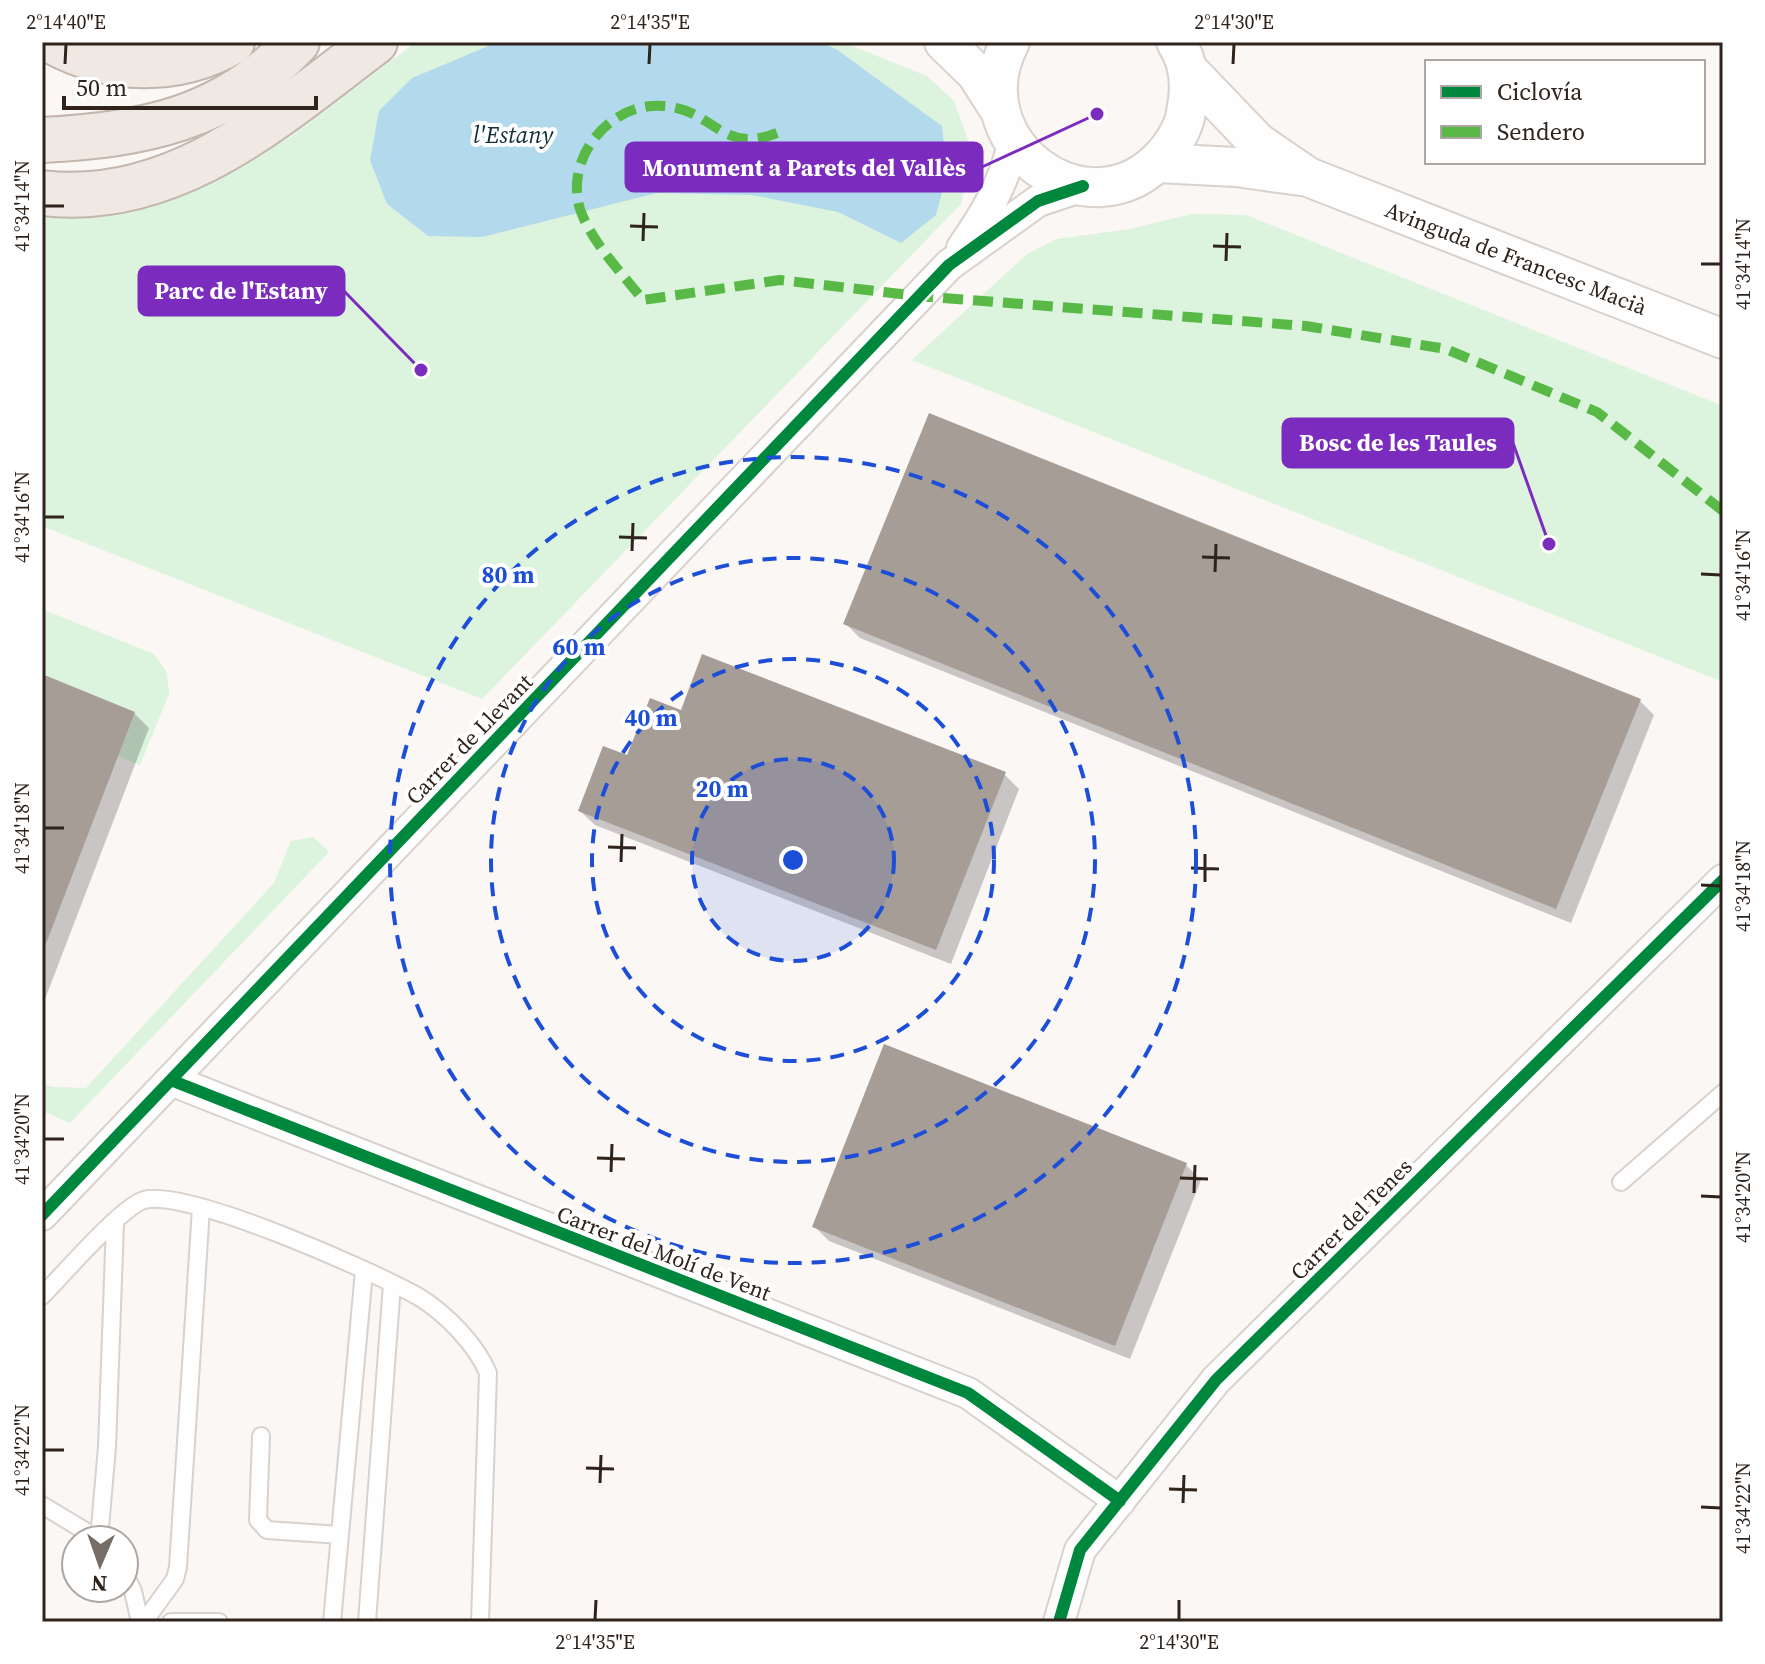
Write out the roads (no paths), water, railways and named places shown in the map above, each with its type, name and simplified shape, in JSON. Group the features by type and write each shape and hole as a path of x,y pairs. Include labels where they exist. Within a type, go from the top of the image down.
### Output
{"highway":[{"path":"54,42 91,59 148,65 194,59 232,42"},
{"path":"42,140 90,138 158,127 215,106 255,81 297,42"},
{"path":"42,193 61,195 142,186 186,171 264,125 375,42"}],"street":[{"path":"944,42 976,73 999,109 1013,144 1040,171 1083,186 1109,185 1134,177 1156,163 1173,143 1185,120 1189,95 1182,56"},
{"path":"999,109 1000,65 1010,42"},
{"path":"1182,56 1257,142 1308,177"},
{"path":"949,265 985,215 1006,172 1013,144"},
{"path":"1156,163 1236,167 1308,177"},
{"name":"Avinguda de Francesc Macià","path":"1308,177 1723,339"},
{"name":"Carrer de Llevant","path":"42,1215 949,265 1038,201 1083,186"},
{"name":"Carrer del Tenes","path":"1059,1622 1080,1550 1216,1380 1723,880"},
{"name":"Carrer del Molí de Vent","path":"173,1081 968,1393 1120,1501"}],"lane":[{"path":"1621,1182 1723,1093"},
{"path":"42,1296 115,1223 141,1201 157,1198 233,1217 364,1271 420,1298 447,1320 482,1359 488,1373 480,1622"},
{"path":"142,1622 175,1579 178,1567 201,1208"},
{"path":"101,1524 115,1223"},
{"path":"332,1622 364,1271"},
{"path":"367,1622 392,1284"},
{"path":"261,1436 258,1520 267,1530 340,1535"},
{"path":"42,1505 73,1524"},
{"path":"171,1622 219,1622"}],"water":[{"name":"l'Estany","path":"498,42 819,42 836,49 942,126 947,174 936,215 901,243 838,212 752,195 657,193 482,237 428,236 387,204 370,160 379,111 412,78"}],"place":[{"name":"Monument a Parets del Vallès","path":"1097,114"},
{"name":"Parc de l'Estany","path":"421,370"},
{"name":"Bosc de les Taules","path":"1549,544"}]}
